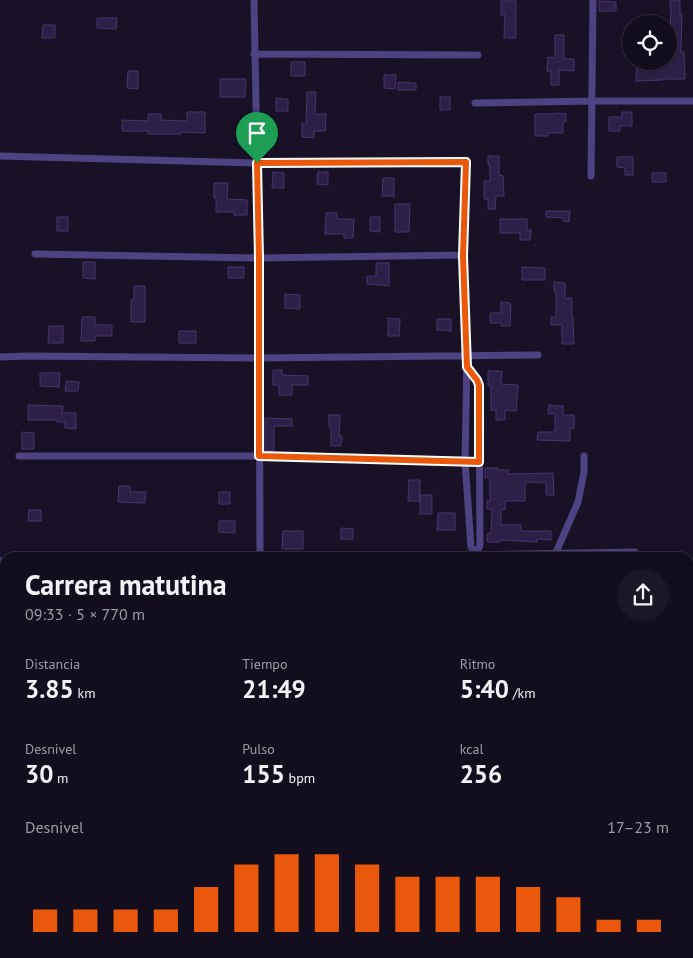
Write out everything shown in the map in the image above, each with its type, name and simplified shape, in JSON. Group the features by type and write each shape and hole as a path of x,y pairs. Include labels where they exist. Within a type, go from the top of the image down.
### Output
{"street":[{"path":"254,0 259,258 260,552"},
{"path":"591,176 593,0"},
{"path":"254,54 478,55"},
{"path":"475,103 693,101"},
{"path":"0,156 257,163 466,162 463,256 467,356 465,461 471,547 474,552"},
{"path":"35,254 259,258 463,256"},
{"path":"0,357 258,358 538,355"},
{"path":"467,367 479,385 480,546 476,552"},
{"path":"19,456 259,456 479,462"},
{"path":"557,552 578,502 584,472 584,456"}],"building":[{"path":"670,0 680,0 680,14 682,14 681,52 684,52 685,79 636,81 637,70 677,70 677,15 671,15"},
{"path":"501,1 516,1 516,38 504,38 505,15 501,15"},
{"path":"599,1 616,2 616,11 599,11"},
{"path":"97,18 117,18 116,29 97,28"},
{"path":"43,25 55,25 55,38 42,38"},
{"path":"555,35 564,35 564,59 574,59 574,71 559,70 559,85 551,85 551,71 547,71 548,57 555,58"},
{"path":"291,62 305,62 305,76 291,76"},
{"path":"128,71 138,71 138,89 127,88"},
{"path":"384,75 396,75 395,89 384,88"},
{"path":"220,79 246,79 245,97 220,97"},
{"path":"398,82 416,83 416,90 398,90"},
{"path":"307,92 316,92 315,114 326,114 325,131 314,131 314,138 302,137 302,124 306,124"},
{"path":"440,97 450,97 450,110 440,110"},
{"path":"276,98 288,99 288,111 276,111"},
{"path":"187,112 205,112 205,133 148,134 148,131 122,131 122,120 148,121 148,114 161,114 161,120 187,121"},
{"path":"622,112 632,112 632,126 620,126 620,131 609,131 609,117 622,117"},
{"path":"535,114 566,114 566,122 563,122 563,133 548,133 548,136 535,136"},
{"path":"488,156 499,156 499,175 503,176 504,196 496,196 495,209 488,209 488,199 484,199 484,181 490,181"},
{"path":"617,157 633,157 633,175 625,175 625,168 617,167"},
{"path":"273,172 284,173 284,188 272,188"},
{"path":"318,172 328,172 328,185 317,184"},
{"path":"652,173 666,173 666,182 652,182"},
{"path":"383,178 394,178 394,196 382,196"},
{"path":"214,183 228,183 227,199 247,200 247,215 234,215 234,212 216,212"},
{"path":"395,204 410,204 409,232 395,232"},
{"path":"546,211 570,211 569,222 563,221 563,218 546,217"},
{"path":"326,213 337,213 337,219 354,219 353,238 344,238 344,234 325,234"},
{"path":"57,217 68,217 68,231 57,231"},
{"path":"370,217 380,217 380,232 370,231"},
{"path":"500,219 527,219 527,230 531,230 530,240 520,240 520,233 500,233"},
{"path":"83,262 95,262 95,279 83,278"},
{"path":"376,263 389,263 389,286 367,284 367,276 376,276"},
{"path":"228,267 244,267 244,278 228,278"},
{"path":"522,267 545,268 545,280 522,280"},
{"path":"554,282 565,283 565,298 572,298 574,344 562,344 562,325 551,325 551,317 556,317"},
{"path":"134,286 145,286 145,322 131,322 131,300 134,300"},
{"path":"285,294 300,295 300,309 285,308"},
{"path":"501,302 511,304 510,326 501,326 501,323 490,323 490,313 501,313"},
{"path":"82,317 95,317 95,325 112,325 112,336 95,336 95,341 81,341"},
{"path":"388,318 400,319 399,336 388,336"},
{"path":"437,319 451,319 451,331 437,330"},
{"path":"49,326 63,326 63,343 48,343"},
{"path":"179,331 196,331 196,343 179,343"},
{"path":"273,370 282,370 282,375 308,376 308,385 292,385 292,395 279,395 279,385 273,385"},
{"path":"488,371 502,371 501,384 518,385 516,411 505,410 505,420 496,420 496,410 491,410 491,386 488,386"},
{"path":"40,373 60,373 59,387 40,386"},
{"path":"66,381 79,382 78,391 65,391"},
{"path":"28,405 63,406 62,413 76,413 76,429 65,428 65,422 57,422 57,420 28,420"},
{"path":"549,405 563,406 563,415 574,415 574,428 570,428 570,441 537,440 538,432 555,432 555,414 548,414"},
{"path":"329,415 340,415 339,436 342,436 341,446 331,446"},
{"path":"265,418 292,419 292,426 274,426 274,451 265,451"},
{"path":"22,432 34,433 34,449 22,449"},
{"path":"485,468 508,470 508,474 553,473 554,495 546,495 546,483 525,482 525,501 505,501 505,510 501,510 501,525 521,525 521,531 551,531 551,540 537,539 537,542 500,540 500,542 487,542 488,533 491,533 492,509 487,509 487,501 490,501 490,478 485,478"},
{"path":"409,480 420,480 420,501 408,501"},
{"path":"119,486 130,486 130,492 146,492 145,503 118,502"},
{"path":"219,492 230,492 230,504 219,504"},
{"path":"420,495 432,495 432,514 420,514"},
{"path":"29,510 41,510 41,521 28,521"},
{"path":"438,513 455,513 455,530 437,530"},
{"path":"219,521 235,521 235,533 219,532"},
{"path":"341,528 353,529 353,539 341,539"},
{"path":"283,531 303,531 303,549 282,549"}],"route":[{"path":"466,162 463,256 467,367 479,385 479,462 259,456 257,163 466,162"}]}
